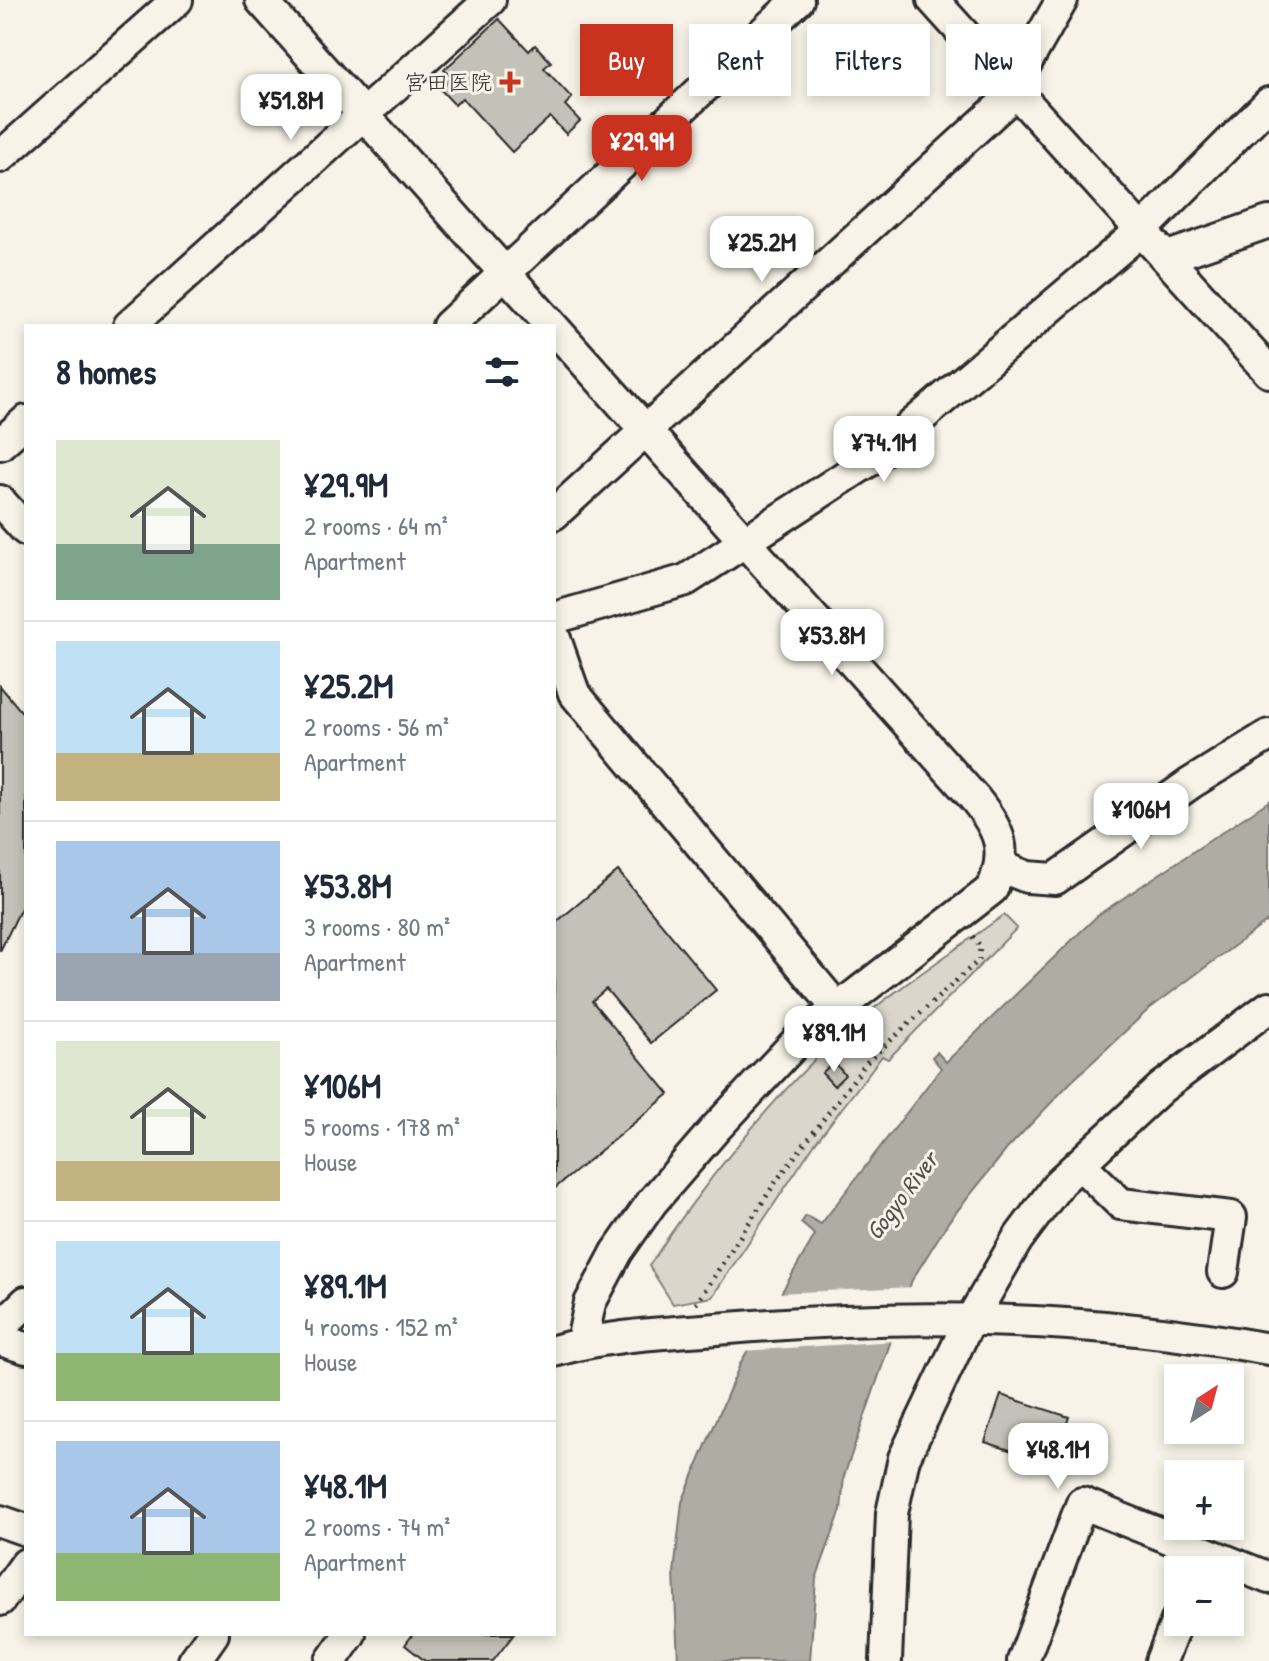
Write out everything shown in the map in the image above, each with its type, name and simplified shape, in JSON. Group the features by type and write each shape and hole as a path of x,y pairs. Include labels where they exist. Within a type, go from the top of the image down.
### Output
{"street":[{"path":"0,157 177,0"},
{"path":"261,0 552,324"},
{"path":"131,324 490,0"},
{"path":"450,324 798,0"},
{"path":"933,0 955,24"},
{"path":"1041,35 1062,0"},
{"path":"556,512 647,430 721,357 1002,105 1006,96"},
{"path":"1021,96 1269,372"},
{"path":"556,617 686,580 896,442 1143,229 1269,103"},
{"path":"1168,257 1269,222"},
{"path":"556,329 995,824 1002,851 992,889 801,1037 652,1202 599,1282 568,1347"},
{"path":"0,444 24,423"},
{"path":"0,501 24,528"},
{"path":"556,642 574,693 837,1008"},
{"path":"1000,866 1027,877 1055,879 1191,783 1269,735"},
{"path":"886,1661 892,1513 904,1458 964,1317 1060,1182 1161,1088 1269,1007"},
{"path":"1080,1164 1121,1204 1231,1217 1223,1272"},
{"path":"0,1328 24,1304"},
{"path":"568,1347 692,1321 964,1317 1104,1325 1269,1349"},
{"path":"0,1340 24,1347"},
{"path":"1023,1661 1082,1503 1190,1556"},
{"path":"0,1521 24,1529"},
{"path":"0,1600 24,1567"},
{"path":"1244,1572 1269,1578"},
{"path":"194,1661 212,1636"},
{"path":"331,1661 349,1636"},
{"path":"1161,1661 1171,1636"}],"path":[{"path":"692,1321 777,1180 835,1101 882,1046 900,1036 979,960 980,946 969,933"}],"shaded area":[{"path":"1004,915 1017,928 888,1059 882,1056 813,1146 712,1297 673,1304 649,1266 712,1177 761,1117 812,1063 857,1022"}],"water":[{"name":"Gogyo River","path":"1269,801 1269,920 1149,1009 1070,1083 1007,1149 949,1221 912,1280 844,1476 841,1510 816,1579 810,1661 678,1661 674,1573 682,1502 741,1362 815,1235 801,1223 806,1216 821,1224 941,1068 932,1057 937,1052 946,1062 1098,915"}],"pier":[{"path":"914,1287 895,1341 743,1351 777,1293"}],"building":[{"path":"499,19 529,51 535,45 551,62 544,68 572,98 565,105 580,121 566,134 550,117 512,152 462,98 455,105 440,89 452,77 444,70"},
{"path":"0,686 24,715 24,902 0,951"},
{"path":"618,871 716,990 651,1043 606,989 592,1001 669,1094 556,1187 556,922"},
{"path":"834,1062 845,1075 834,1086 822,1073"},
{"path":"1001,1395 1069,1417 1053,1464 985,1442"},
{"path":"412,1636 512,1636 493,1661 425,1661 405,1645"}],"place":[{"name":"宮田医院","path":"510,82"}]}
